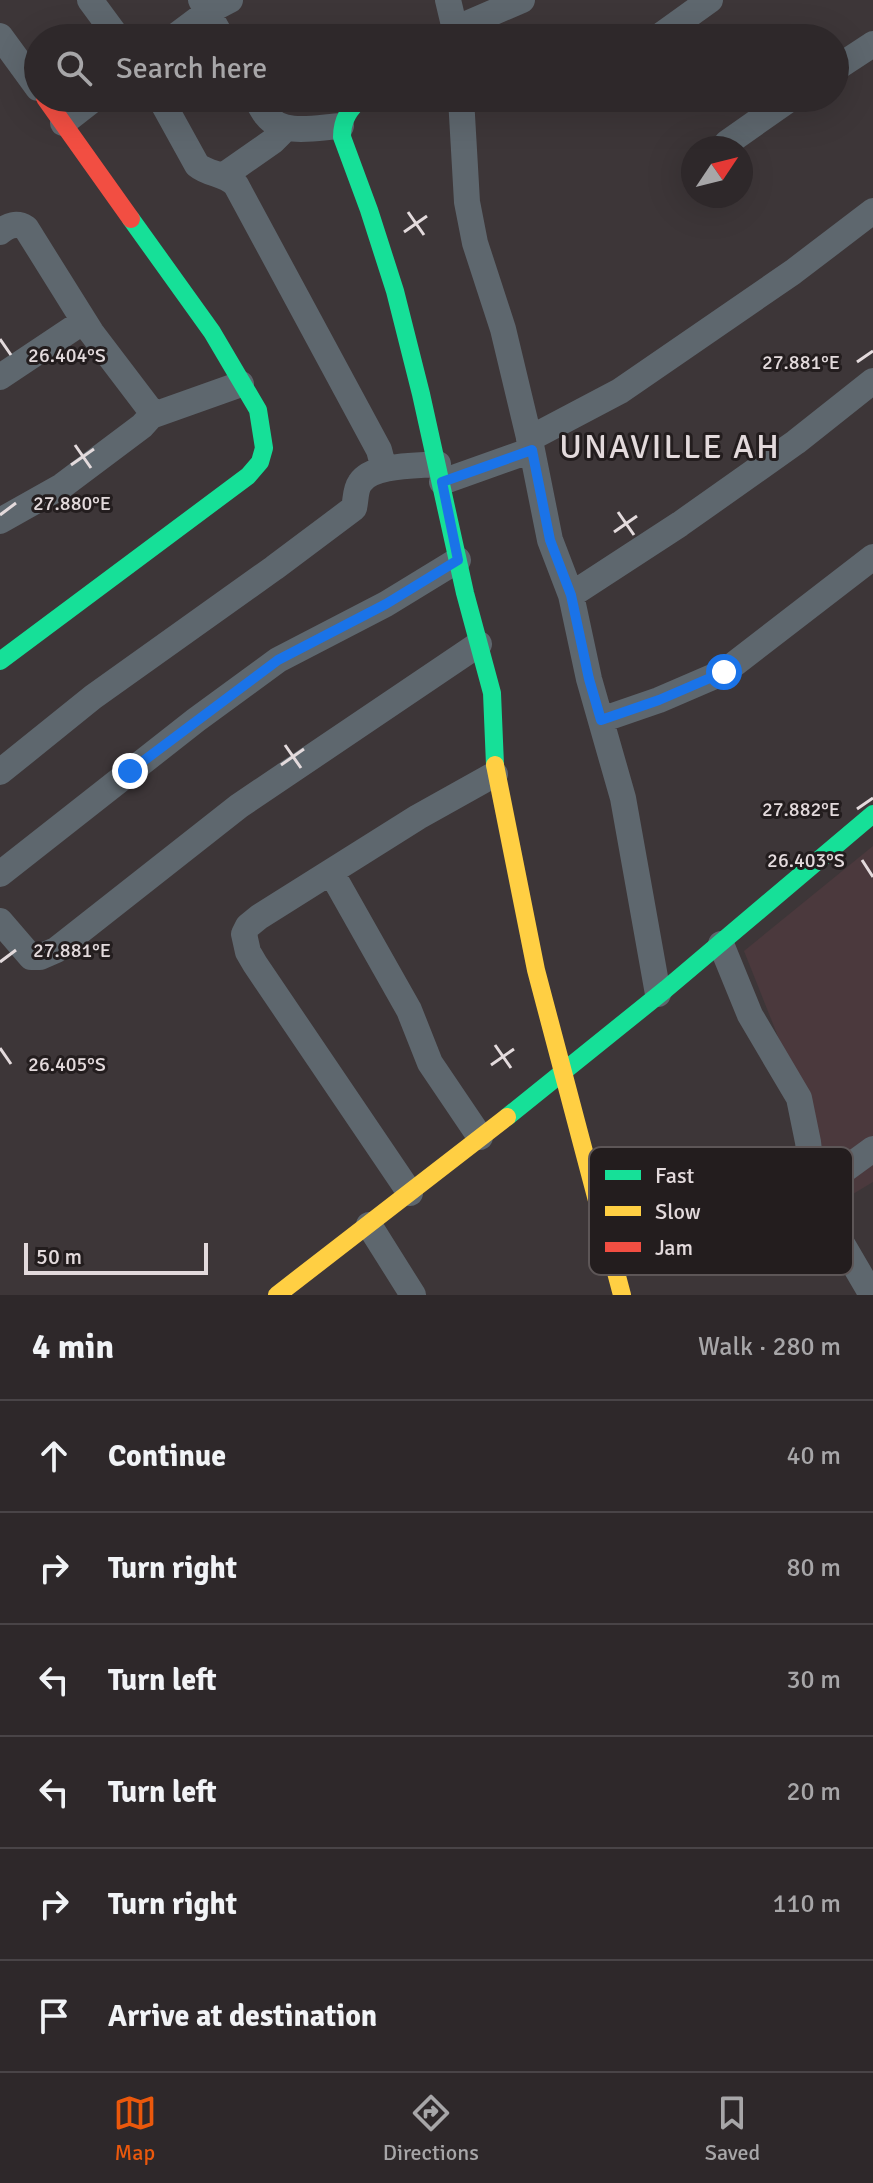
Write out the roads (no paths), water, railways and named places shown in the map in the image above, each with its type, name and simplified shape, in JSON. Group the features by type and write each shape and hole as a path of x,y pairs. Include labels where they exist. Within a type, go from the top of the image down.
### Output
{"street":[{"path":"90,0 108,24"},
{"path":"448,0 454,24"},
{"path":"475,24 522,0"},
{"path":"677,24 710,0"},
{"path":"189,24 213,4 218,24"},
{"path":"0,36 24,69"},
{"path":"849,60 873,44"},
{"path":"0,661 214,504 254,469 260,462 264,448 258,410 212,332 55,112"},
{"path":"63,123 77,112"},
{"path":"168,112 197,165 205,171 228,177 236,185 379,450 384,469"},
{"path":"264,112 267,118 286,128 298,130 341,126"},
{"path":"348,112 341,126 342,137 395,291 492,693 495,774 536,970 589,1172"},
{"path":"462,112 467,202 475,243 503,329 550,540 571,595 589,679 623,798 658,994"},
{"path":"737,136 771,112"},
{"path":"223,176 273,141 286,128"},
{"path":"0,772 93,697 354,508 360,483 374,471 440,473 531,444 620,391 793,272 873,211"},
{"path":"0,232 13,225 26,228 84,321 148,407 151,416"},
{"path":"0,377 84,321"},
{"path":"571,595 680,524 796,442 873,381"},
{"path":"0,521 62,486 151,416 241,384"},
{"path":"601,720 659,700 724,672 873,557"},
{"path":"0,874 196,720 278,660 386,604 458,560"},
{"path":"0,921 31,957 40,957 56,950 239,806 479,644"},
{"path":"410,1193 263,977 248,952 244,934 259,917 418,817 495,774"},
{"path":"278,1295 721,944 873,814"},
{"path":"331,872 409,1010 430,1063 480,1137"},
{"path":"721,944 750,1015 799,1098 809,1147"},
{"path":"853,1164 873,1149"},
{"path":"369,1225 413,1295"},
{"path":"853,1262 872,1295"},
{"path":"617,1275 622,1295"}],"district":[{"name":"UNAVILLE AH","path":"670,446"}]}
